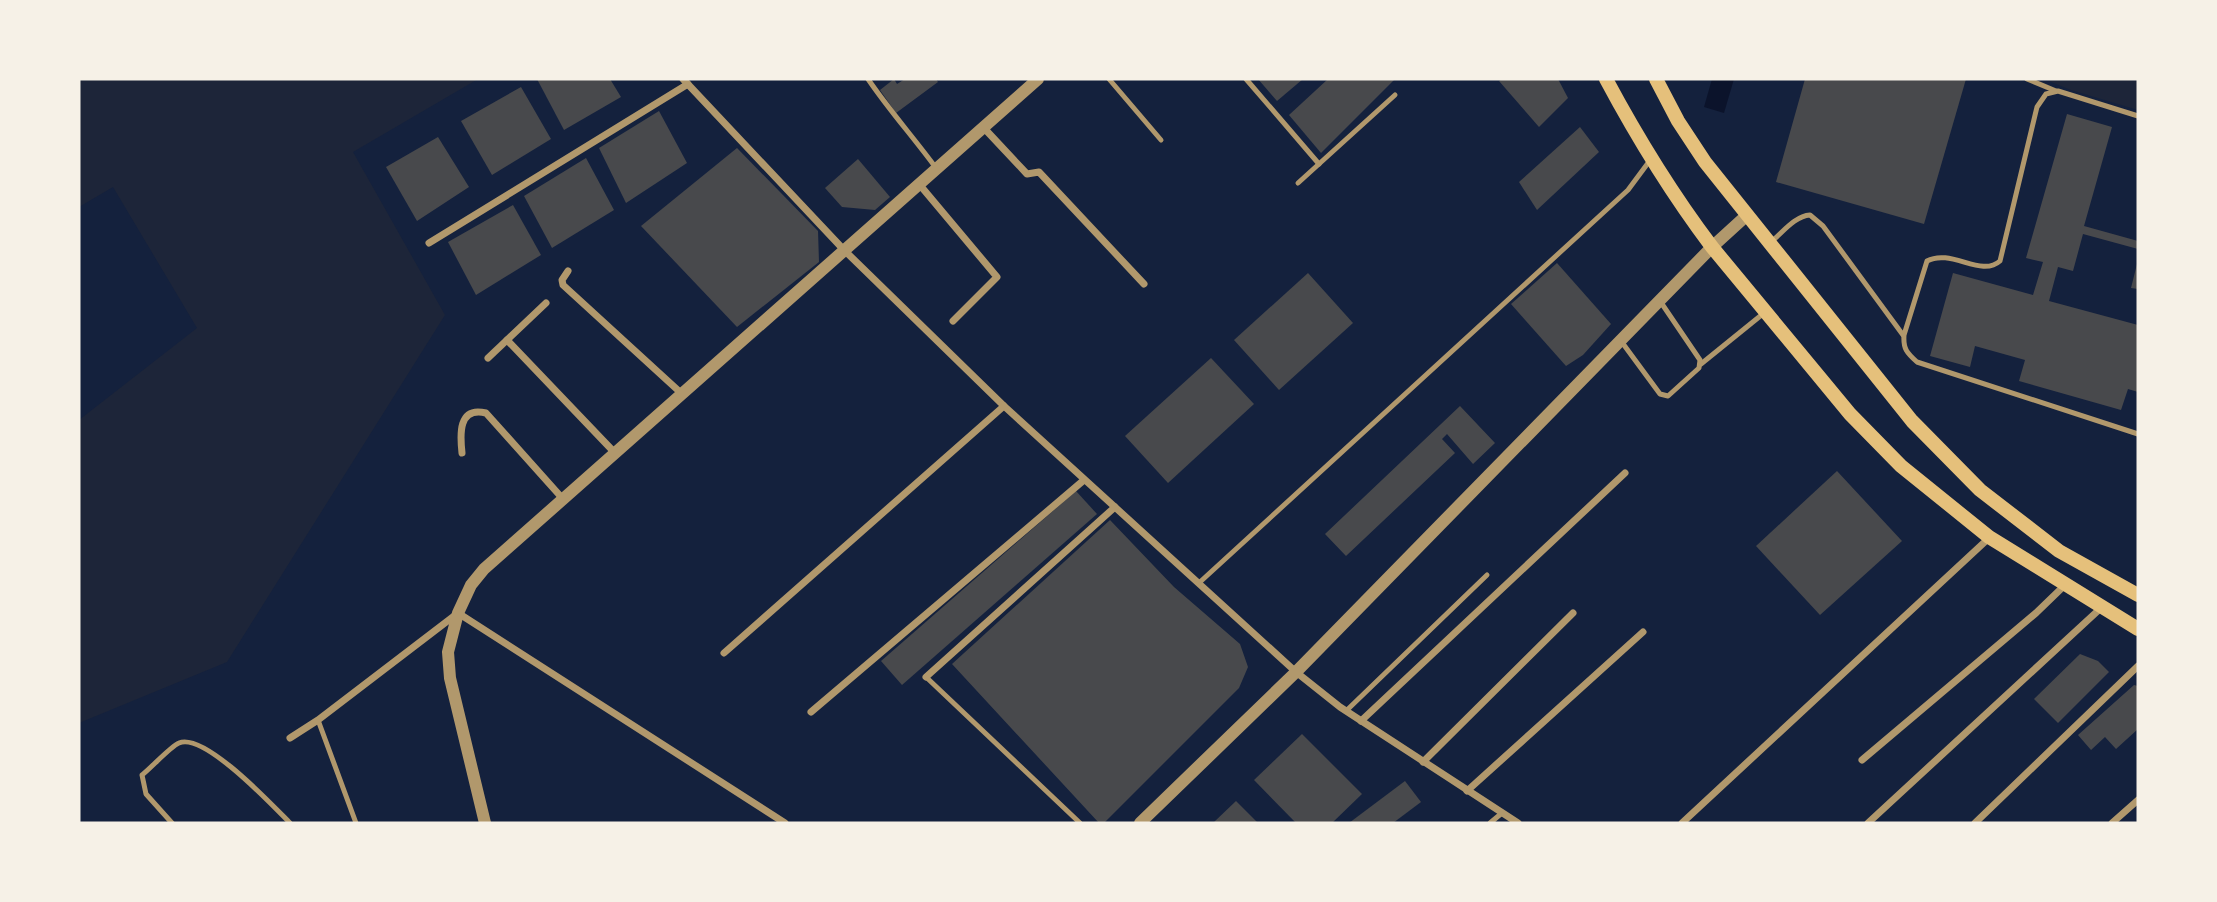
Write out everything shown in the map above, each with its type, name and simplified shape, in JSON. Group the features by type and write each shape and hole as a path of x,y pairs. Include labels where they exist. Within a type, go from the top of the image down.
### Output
{"main road":[{"path":"1606,79 1631,125 1691,219 1850,414 1895,459 1989,537 2138,629"},
{"path":"1656,79 1678,121 1705,162 1912,421 1980,490 2059,551 2138,594"}],"street":[{"path":"485,823 450,678 448,652 458,613 471,585 484,569 681,393 1038,79"},
{"path":"429,243 685,82 844,250 1004,405 1296,672 1346,711 1518,823"},
{"path":"983,127 1027,174 1039,172 1144,284"},
{"path":"918,183 997,277 953,321"},
{"path":"1140,823 1296,672 1712,247 1746,216"},
{"path":"568,271 562,280 563,285 681,393"},
{"path":"488,358 546,303"},
{"path":"507,340 615,453"},
{"path":"724,653 1004,405"},
{"path":"462,453 460,429 466,419 471,413 486,413 563,499"},
{"path":"1361,721 1625,472"},
{"path":"811,712 1084,480"},
{"path":"926,677 1115,507"},
{"path":"1682,823 1989,537"},
{"path":"1862,760 2036,613 2066,584"},
{"path":"1868,823 2102,607"},
{"path":"289,737 318,720 458,613"},
{"path":"458,613 785,823"},
{"path":"1423,762 1573,613"},
{"path":"1467,791 1643,632"},
{"path":"1975,823 2138,666"},
{"path":"2112,823 2138,800"}],"lane":[{"path":"868,79 936,168"},
{"path":"1109,79 1161,140"},
{"path":"1245,79 1319,164"},
{"path":"2027,79 2138,116"},
{"path":"2058,91 2046,94 2038,107 2000,261 1994,266 1986,267 1942,257 1927,261 1903,346 1907,354 1917,362 2138,434"},
{"path":"1298,183 1395,95"},
{"path":"1200,582 1628,190 1652,158"},
{"path":"1769,243 1797,219 1810,215 1823,226 1904,335"},
{"path":"1660,301 1701,364"},
{"path":"1621,341 1660,394 1668,396 1701,364 1766,311"},
{"path":"1346,711 1487,575"},
{"path":"926,677 1080,823"},
{"path":"318,720 356,823"},
{"path":"172,823 146,794 142,775 179,743 194,742 209,750 290,823"},
{"path":"1490,823 1502,813"}],"shaded area":[{"path":"79,79 478,79 353,152 445,315 227,662 79,723 79,420 197,328 113,187 79,207"},
{"path":"1712,79 1734,79 1724,113 1704,107"},
{"path":"2044,79 2138,79 2138,110 2071,90"}],"building":[{"path":"537,79 610,79 621,97 564,130"},
{"path":"894,79 897,84 905,79 936,79 938,82 896,113 880,90"},
{"path":"1258,79 1303,79 1277,101"},
{"path":"1328,79 1395,79 1321,153 1289,115"},
{"path":"1558,79 1568,98 1539,127 1499,81"},
{"path":"1805,79 1966,79 1924,224 1776,182"},
{"path":"521,87 551,139 492,175 461,121"},
{"path":"659,111 687,163 626,203 599,148"},
{"path":"2067,114 2112,127 2084,226 2138,241 2138,249 2083,234 2073,271 2058,267 2049,301 2138,325 2138,392 2128,389 2121,410 2019,381 2025,360 1975,346 1970,367 1930,356 1953,273 2033,295 2043,262 2026,258"},
{"path":"1580,127 1599,152 1537,210 1519,182"},
{"path":"438,137 469,187 417,221 386,167"},
{"path":"737,148 818,231 819,262 737,327 641,226"},
{"path":"586,158 614,210 552,248 524,196"},
{"path":"858,159 890,197 875,210 842,207 825,188"},
{"path":"513,205 541,255 476,295 448,242"},
{"path":"1557,263 1611,324 1583,355 1566,366 1511,304"},
{"path":"2138,264 2138,289 2131,288"},
{"path":"1308,273 1353,323 1279,390 1234,340"},
{"path":"1211,358 1254,404 1168,483 1125,436"},
{"path":"1460,406 1495,443 1473,464 1447,434 1442,439 1455,453 1346,556 1325,534"},
{"path":"1837,471 1902,541 1820,615 1756,546"},
{"path":"1076,491 1097,514 902,685 881,661"},
{"path":"1110,520 1174,587 1240,644 1248,667 1239,688 1104,823 1099,823 952,664"},
{"path":"2080,654 2098,661 2109,672 2058,723 2034,699"},
{"path":"2134,685 2138,686 2138,729 2116,749 2105,737 2091,750 2078,735"},
{"path":"1302,734 1362,794 1332,823 1296,823 1254,780"},
{"path":"1405,781 1421,802 1393,823 1349,823"},
{"path":"1236,801 1258,823 1213,823"}]}
